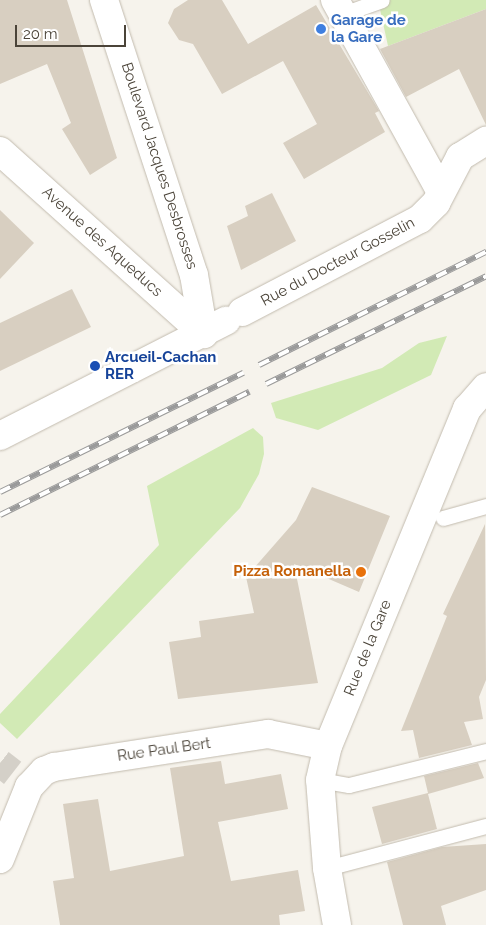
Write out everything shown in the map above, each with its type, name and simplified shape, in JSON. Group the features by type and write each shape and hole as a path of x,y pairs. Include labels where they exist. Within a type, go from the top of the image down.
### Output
{"street":[{"name":"Boulevard Jacques Desbrosses","path":"104,0 194,275 224,322"},
{"path":"339,7 440,190"},
{"name":"Rue du Docteur Gosselin","path":"0,436 224,322 420,219 436,203 440,190 460,157 486,141"},
{"name":"Avenue des Aqueducs","path":"0,151 224,322"},
{"name":"Rue de la Gare","path":"337,925 327,868 320,780 328,746 467,409 486,388"},
{"name":"Rue Paul Bert","path":"2,850 21,780 44,771 67,764 268,734 328,746"}],"lane":[{"path":"339,7 382,0"},
{"path":"443,518 486,506"},
{"path":"320,780 350,785 486,751"},
{"path":"327,868 486,826"}],"green space":[{"path":"378,0 486,0 486,9 388,46"},
{"path":"447,336 431,375 318,430 276,418 271,403 382,368 419,343"},
{"path":"253,428 263,437 264,454 259,474 240,508 17,739 0,723 0,714 159,545 147,486"}],"building":[{"path":"0,0 67,0 117,158 90,175 62,129 71,123 47,64 0,84"},
{"path":"188,0 222,0 248,44 316,5 379,111 375,113 385,132 304,179 283,143 317,124 283,61 222,94 193,44 179,40 168,23 174,9"},
{"path":"486,9 486,125 459,69 406,97 380,49"},
{"path":"272,193 296,241 241,270 227,226 248,216 245,206"},
{"path":"0,210 34,243 0,279"},
{"path":"72,289 91,327 0,371 0,323"},
{"path":"312,487 390,516 359,592 294,564 318,683 178,699 169,642 201,637 199,621 254,613 246,577 296,520"},
{"path":"485,524 486,680 479,697 483,719 464,722 472,745 419,758 413,730 401,731 447,616 443,614"},
{"path":"221,761 225,784 281,774 288,809 218,822 231,881 298,870 305,911 279,915 280,925 60,925 53,881 74,878 63,804 98,799 110,871 184,856 170,768"},
{"path":"478,763 484,778 428,794 437,829 382,844 372,807 428,793 424,776"},
{"path":"486,844 486,890 441,906 446,925 403,925 387,862 442,847"}],"tunnel":[{"path":"0,763 13,773"}],"railway":[{"path":"259,365 486,252"},
{"path":"266,384 486,276"},
{"path":"0,492 243,373"},
{"path":"0,515 249,392"}],"place":[{"name":"Garage de la Gare","path":"321,29"},
{"name":"Arcueil-Cachan RER","path":"95,366"},
{"name":"Pizza Romanella","path":"361,572"}]}
